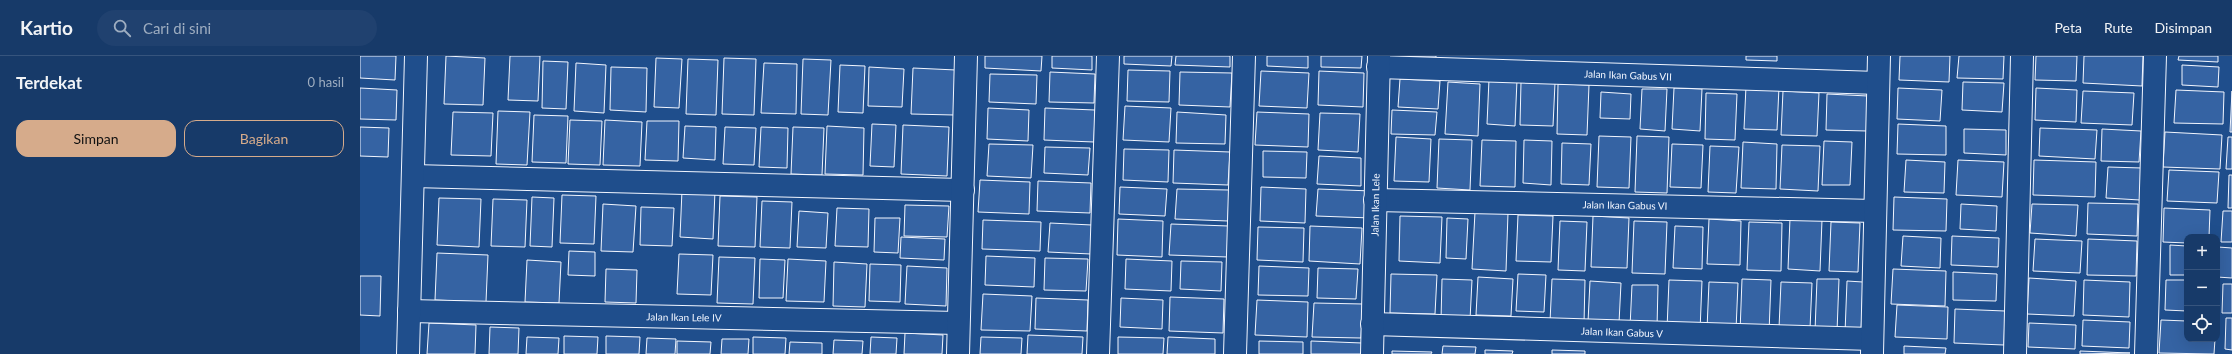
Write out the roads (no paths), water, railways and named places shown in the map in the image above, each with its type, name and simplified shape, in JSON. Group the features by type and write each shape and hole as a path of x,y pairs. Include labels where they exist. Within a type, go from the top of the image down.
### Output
{"street":[{"path":"408,354 416,56"},
{"path":"958,354 966,56"},
{"path":"1098,354 1108,56"},
{"path":"1235,354 1244,56"},
{"path":"1872,347 1879,56"},
{"path":"2015,354 2022,56"},
{"path":"2146,354 2155,56"},
{"name":"Jalan Ikan Gabus VII","path":"1378,61 1878,83"},
{"name":"Jalan Ikan Lele","path":"1372,354 1378,61"},
{"path":"413,176 963,190"},
{"name":"Jalan Ikan Gabus VI","path":"1375,200 1875,211"},
{"name":"Jalan Ikan Lele IV","path":"409,311 958,323"},
{"name":"Jalan Ikan Gabus V","path":"1372,324 1872,347"}]}
